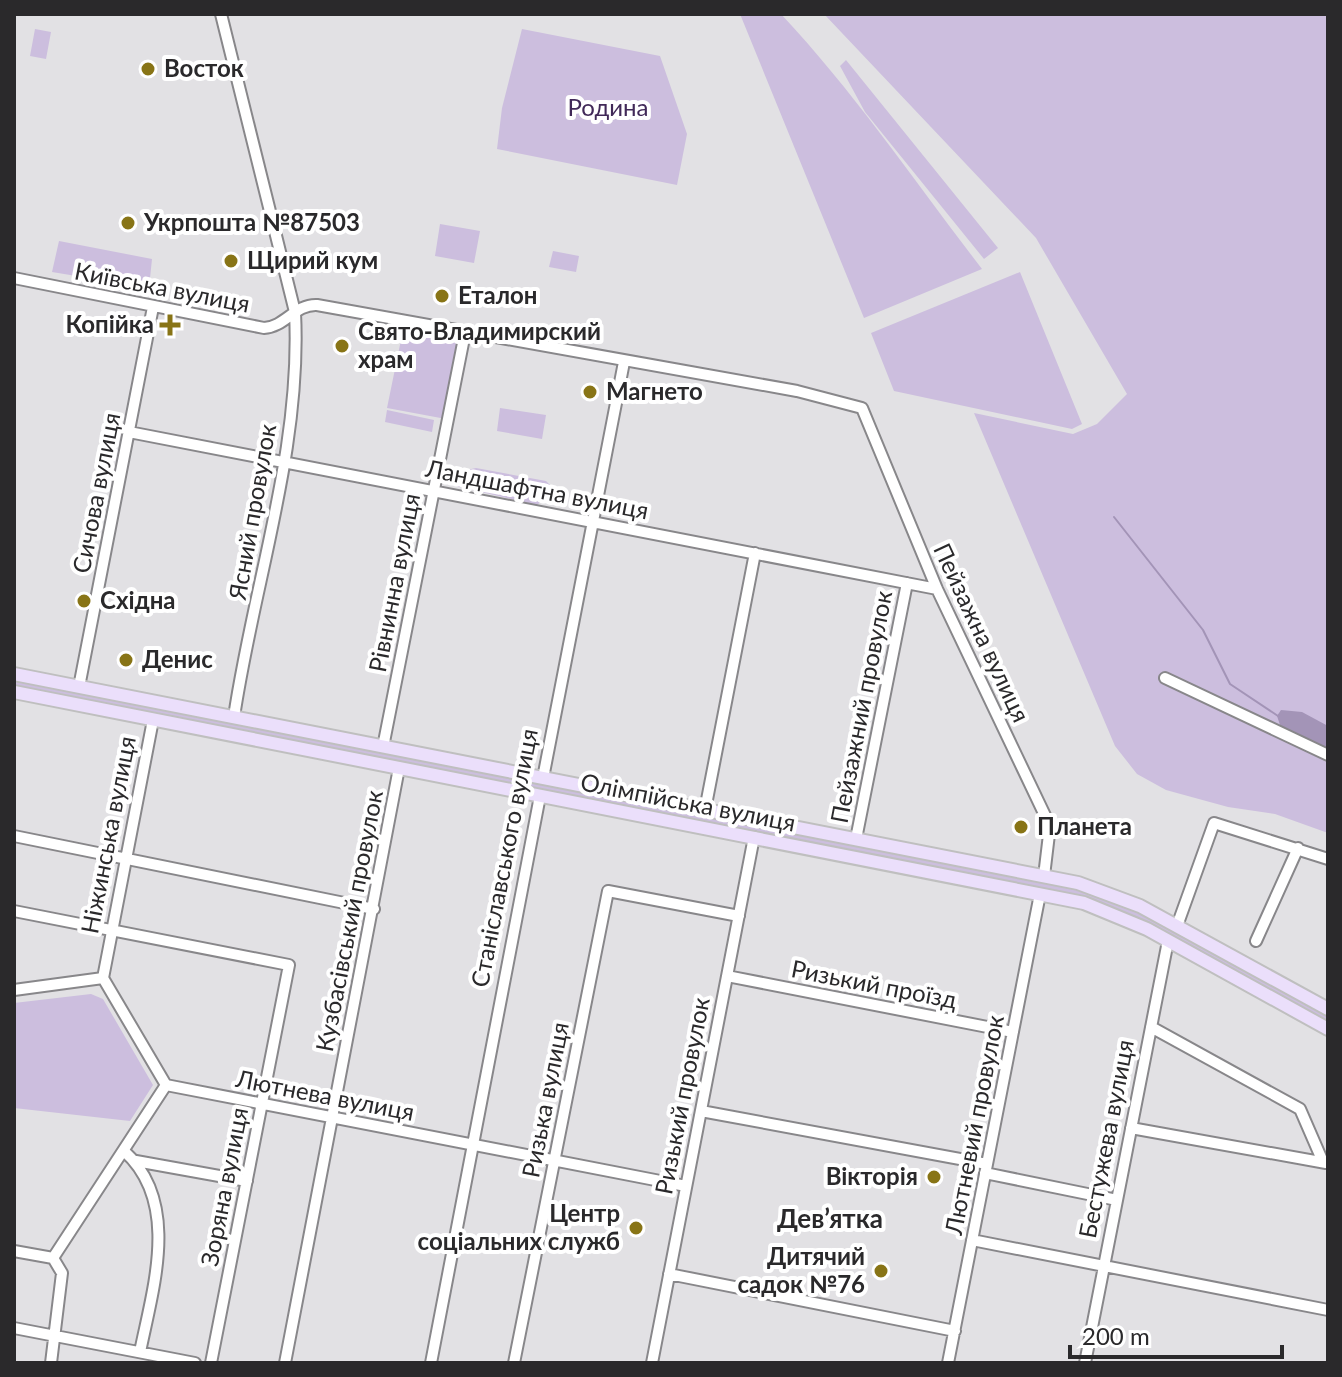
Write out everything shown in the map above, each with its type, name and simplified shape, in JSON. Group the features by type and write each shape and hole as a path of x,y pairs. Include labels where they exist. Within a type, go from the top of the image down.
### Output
{"main road":[{"name":"Олімпійська вулиця","path":"14,674 1044,876 1116,895 1328,1009"},
{"name":"Олімпійська вулиця","path":"14,692 1096,906 1168,941 1328,1029"},
{"name":"Ніжинська вулиця","path":"153,720 157,701"},
{"name":"Станіславського вулиця","path":"540,796 543,778"},
{"path":"1040,894 1044,876"},
{"name":"Бестужева вулиця","path":"1168,941 1177,926"}],"street":[{"name":"Ясний провулок","path":"221,14 295,312 296,340 285,461 234,717"},
{"name":"Київська вулиця","path":"14,278 264,328 276,326 311,304 791,390 862,408"},
{"name":"Сичова вулиця","path":"79,687 153,307"},
{"name":"Рівнинна вулиця","path":"383,747 465,333"},
{"name":"Станіславського вулиця","path":"543,778 624,362"},
{"name":"Пейзажна вулиця","path":"862,408 937,589 1050,826 1044,876"},
{"name":"Ландшафтна вулиця","path":"129,432 937,589"},
{"path":"705,810 755,553"},
{"name":"Пейзажний провулок","path":"856,839 907,583"},
{"path":"1165,678 1328,755"},
{"name":"Ніжинська вулиця","path":"103,978 153,720"},
{"name":"Кузбасівський провулок","path":"285,1363 399,768"},
{"name":"Станіславського вулиця","path":"431,1363 540,796"},
{"path":"1177,926 1214,823 1328,859"},
{"path":"14,836 374,909"},
{"name":"Ризький провулок","path":"652,1363 754,837"},
{"path":"1256,941 1298,848"},
{"name":"Ризька вулиця","path":"514,1363 608,891 739,916"},
{"name":"Лютневий провулок","path":"948,1363 1040,894"},
{"name":"Зоряна вулиця","path":"14,911 289,965 211,1363"},
{"name":"Бестужева вулиця","path":"1085,1363 1168,941"},
{"name":"Ризький проїзд","path":"727,976 1013,1032"},
{"path":"14,990 103,978 166,1085 53,1258"},
{"path":"1151,1027 1300,1109 1326,1163"},
{"name":"Лютнева вулиця","path":"166,1085 686,1186"},
{"path":"701,1111 986,1169 1117,1200"},
{"path":"1131,1128 1326,1163"},
{"path":"124,1151 136,1161 159,1225 159,1254 140,1352"},
{"path":"136,1161 247,1181"},
{"path":"972,1240 1328,1310"},
{"path":"14,1251 53,1258 62,1273 51,1363"},
{"path":"669,1274 955,1331"},
{"path":"14,1328 195,1363"}],"green space":[{"path":"740,14 781,14 860,107 982,269 864,318"},
{"path":"824,14 1328,14 1328,833 1275,814 1228,807 1166,790 1137,774 1115,746 974,413 1073,434 1097,424 1127,394 1036,238"},
{"path":"35,29 51,32 46,59 30,56"},
{"name":"Родина","path":"522,29 660,56 687,134 677,185 497,149 502,108"},
{"path":"846,60 998,248 984,259 865,112 840,66"},
{"path":"440,224 480,231 474,263 435,256"},
{"path":"59,241 152,259 149,288 52,272"},
{"path":"553,251 579,256 576,272 549,267"},
{"path":"1020,272 1082,424 1072,429 894,391 871,333"},
{"path":"403,330 461,342 446,419 387,408"},
{"path":"500,408 546,415 542,439 497,431"},
{"path":"387,410 434,420 432,432 385,422"},
{"path":"476,468 546,481 552,487 542,493 543,500 537,505 443,483 448,474"},
{"path":"14,673 1096,888 1328,1009 1328,1029 1108,910 14,692"},
{"path":"91,994 103,999 153,1085 130,1121 14,1108 14,1003"}],"shaded area":[{"path":"1281,710 1302,712 1328,726 1328,750 1282,731 1277,716"}],"waterway":[{"path":"1114,517 1203,630 1230,684 1278,716"}],"place":[{"name":"Восток","path":"148,69"},
{"name":"Укрпошта №87503","path":"128,223"},
{"name":"Щирий кум","path":"231,261"},
{"name":"Еталон","path":"442,296"},
{"name":"Копійка","path":"170,325"},
{"name":"Свято-Владимирский храм","path":"342,346"},
{"name":"Магнето","path":"590,392"},
{"name":"Східна","path":"84,601"},
{"name":"Денис","path":"126,660"},
{"name":"Планета","path":"1021,827"},
{"name":"Вікторія","path":"934,1177"},
{"name":"Центр соціальних служб","path":"636,1228"},
{"name":"Дитячий садок №76","path":"881,1271"}],"district":[{"name":"Дев’ятка","path":"830,1219"}]}
